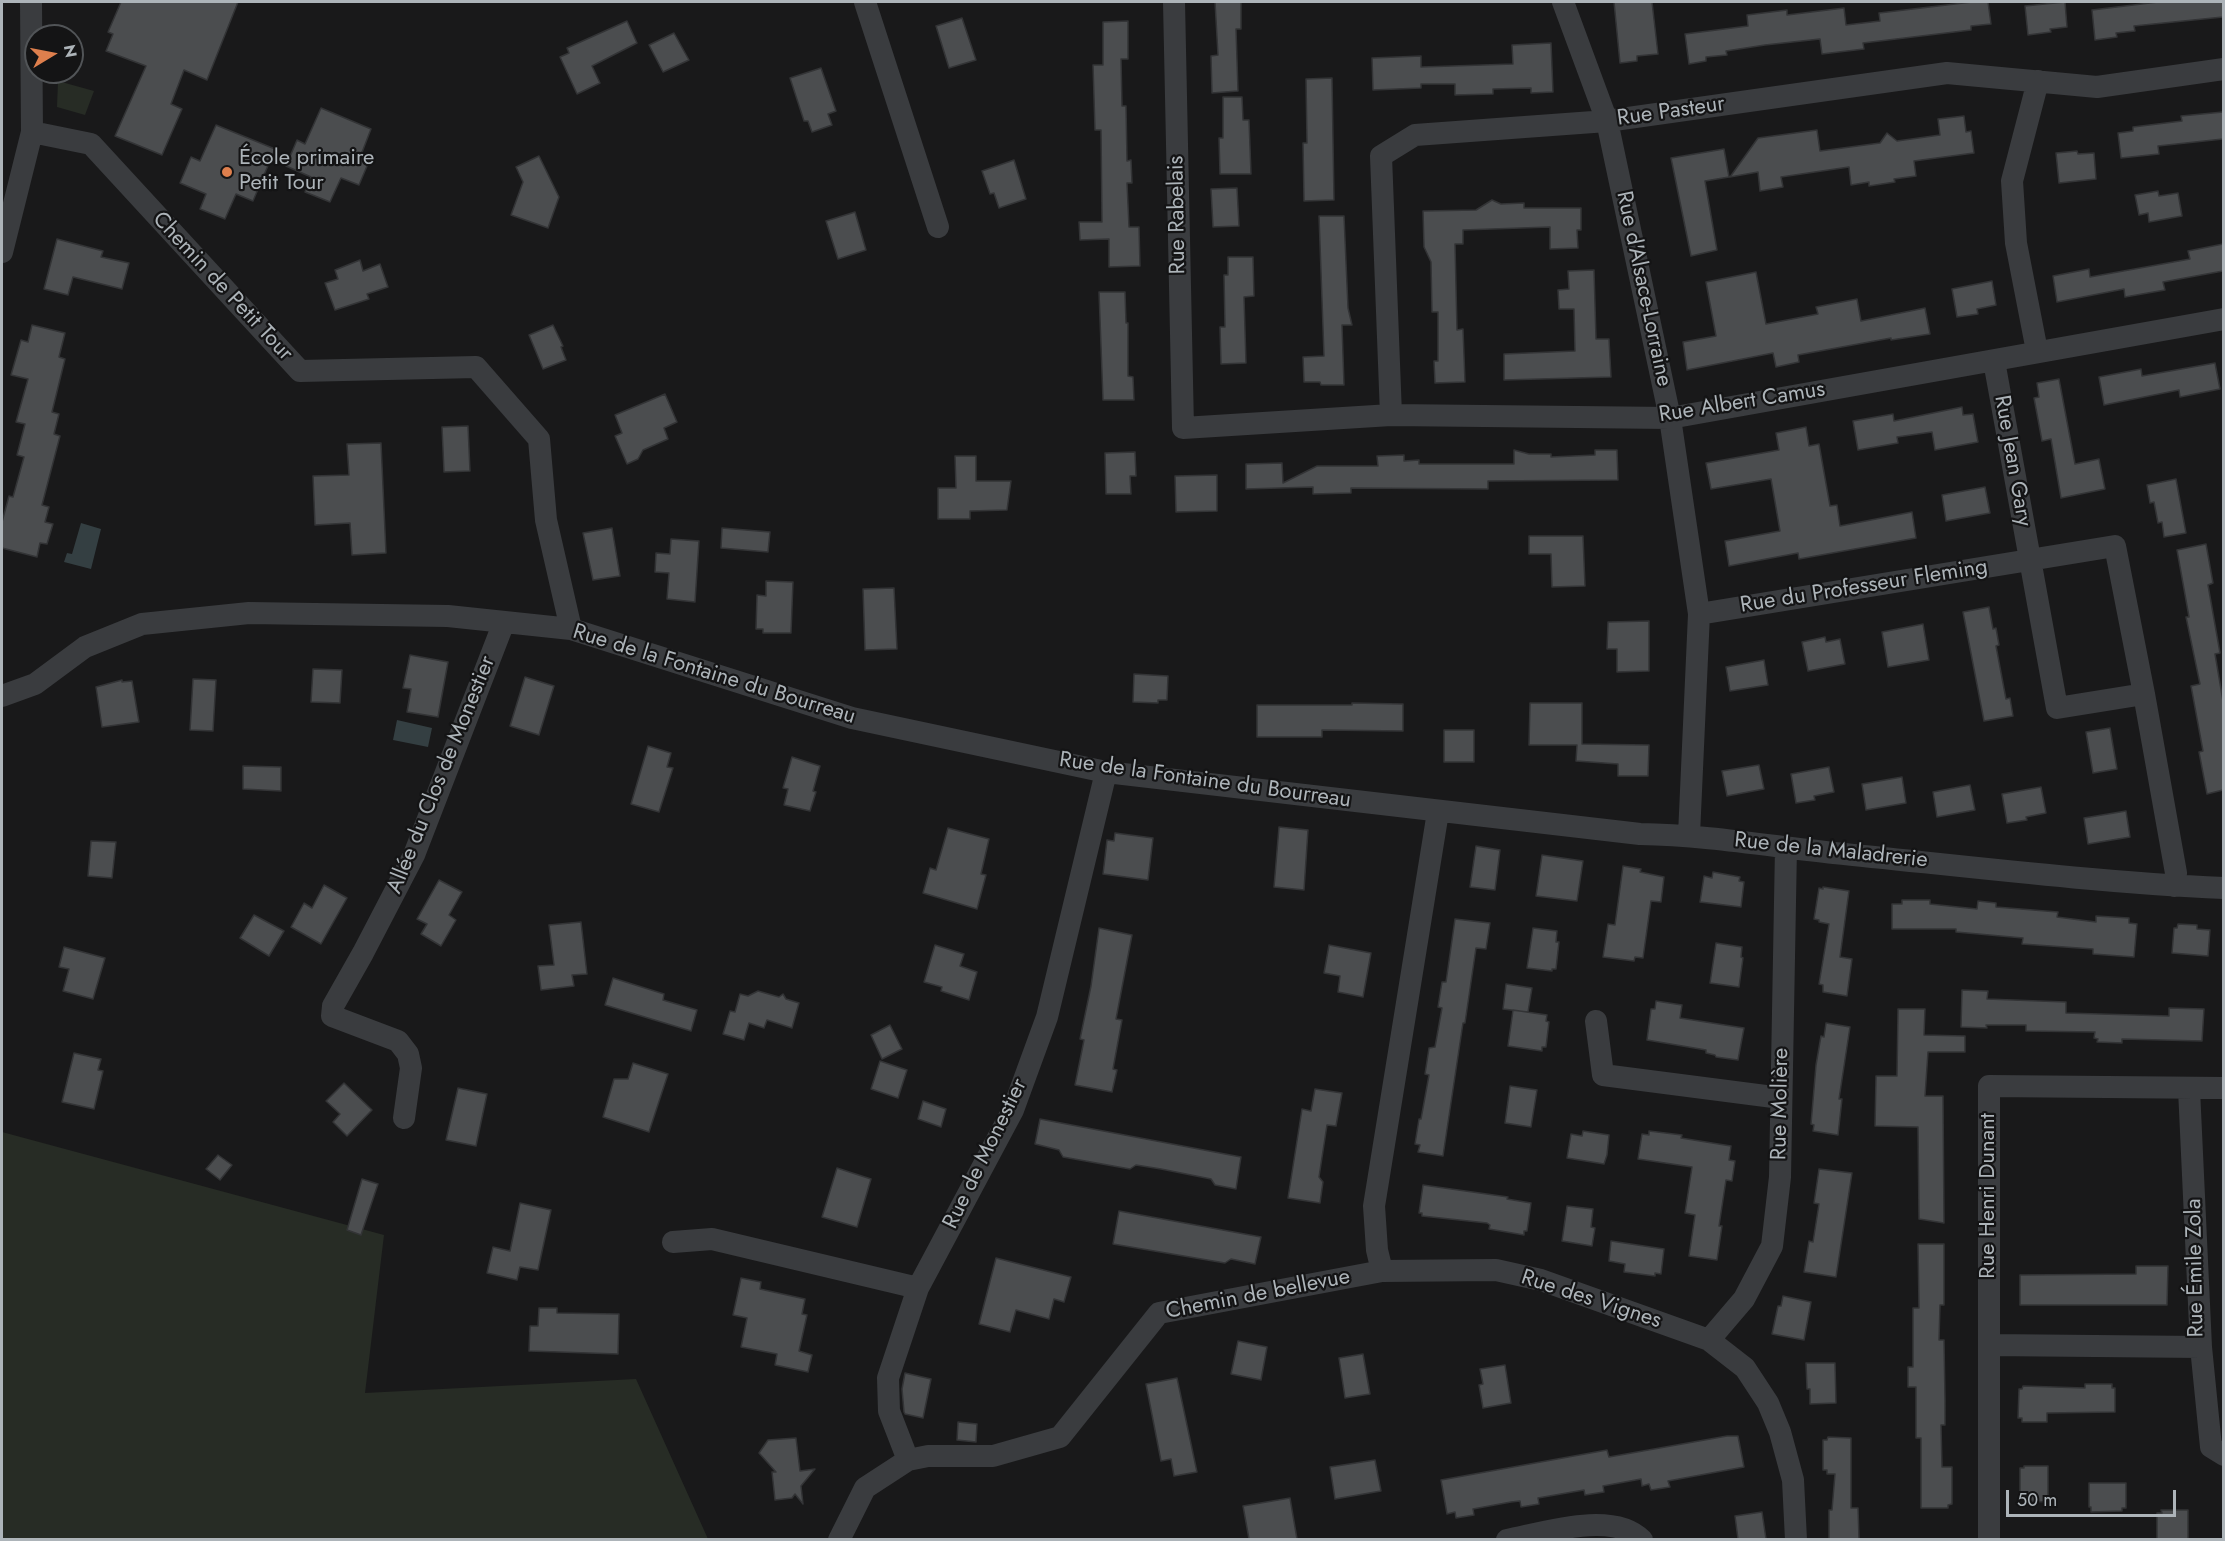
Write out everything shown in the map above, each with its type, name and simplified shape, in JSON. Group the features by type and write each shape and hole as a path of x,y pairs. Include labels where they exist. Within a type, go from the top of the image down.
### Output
{"street":[{"path":"2,252 32,132 31,2"},
{"path":"865,2 938,227"},
{"name":"Rue Rabelais","path":"1174,2 1183,428"},
{"name":"Rue d'Alsace-Lorraine","path":"1563,2 1607,121 1670,418 1699,614 1689,835"},
{"name":"Rue Pasteur","path":"1391,416 1381,156 1415,135 1607,121 1947,73 2097,87 2223,69"},
{"path":"2037,351 2016,243 2012,181 2038,81"},
{"name":"Chemin de Petit Tour","path":"32,132 91,144 300,371 476,368 539,439 546,520 571,629"},
{"name":"Rue Albert Camus","path":"1183,428 1391,416 1670,418 2223,319"},
{"name":"Rue Jean Gary","path":"1994,361 2056,708 2144,694"},
{"path":"2030,561 2115,546 2176,873 2175,886"},
{"name":"Rue du Professeur Fleming","path":"1699,614 2030,561"},
{"name":"Rue de la Fontaine du Bourreau","path":"2,696 35,684 85,647 142,624 249,613 448,616 571,629 852,718 1106,772 1438,812"},
{"name":"Allée du Clos de Monestier","path":"404,1118 411,1068 408,1054 398,1041 332,1016 333,1006 414,855 504,622"},
{"name":"Rue de Monestier","path":"908,1460 889,1411 888,1378 918,1288 1017,1100 1047,1017 1106,772"},
{"path":"1382,1270 1377,1250 1374,1206 1438,812"},
{"name":"Rue de la Maladrerie","path":"1438,812 1640,834 1689,835 1786,848 2044,875 2223,888"},
{"name":"Rue Molière","path":"1709,1340 1744,1299 1772,1246 1780,1177 1786,848"},
{"path":"1596,1021 1603,1075 1781,1098"},
{"name":"Rue Henri Dunant","path":"1989,1539 1989,1086 2223,1088"},
{"name":"Rue Émile Zola","path":"1989,1345 2201,1347 2189,1089"},
{"path":"673,1242 712,1239 918,1288"},
{"name":"Rue des Vignes","path":"1382,1270 1496,1270 1541,1280 1709,1340 1745,1368 1768,1403 1780,1432 1793,1480 1797,1539"},
{"name":"Chemin de bellevue","path":"839,1539 865,1488 908,1460 928,1456 993,1456 1060,1437 1159,1313 1382,1270"},
{"path":"2201,1347 2211,1447 2223,1455"},
{"path":"1507,1539 1596,1524 1619,1527 1642,1539"}],"shaded area":[{"path":"58,84 69,84 94,91 85,115 57,107"},
{"path":"81,523 101,529 91,569 64,562 67,553 72,554"},
{"path":"397,720 432,728 428,747 393,740"},
{"path":"2,1132 384,1235 365,1393 636,1379 708,1539 2,1539"}],"building":[{"path":"121,2 238,2 207,80 184,70 171,104 182,109 162,155 115,136 146,66 106,51 113,34 108,32"},
{"path":"1215,2 1241,2 1241,29 1236,29 1238,91 1212,93 1211,56 1218,55"},
{"path":"1614,2 1652,2 1658,54 1637,56 1637,61 1620,63"},
{"path":"1988,2 1991,24 1971,26 1971,30 1863,43 1864,49 1822,54 1820,39 1765,45 1726,51 1727,55 1706,57 1706,61 1689,64 1685,34 1748,26 1747,15 1787,10 1787,15 1844,8 1846,25 1880,21 1879,13"},
{"path":"2065,2 2067,27 2028,35 2025,6"},
{"path":"2158,2 2223,2 2223,17 2134,26 2135,31 2116,33 2117,37 2095,40 2092,10"},
{"path":"962,18 976,60 949,68 936,26"},
{"path":"627,21 637,43 592,66 600,83 577,94 560,57 569,53 567,48"},
{"path":"1128,21 1128,59 1121,59 1122,106 1126,106 1127,161 1131,160 1132,183 1127,183 1129,227 1139,227 1140,266 1109,267 1109,239 1080,240 1079,222 1102,222 1101,130 1095,130 1093,65 1103,65 1103,22"},
{"path":"674,33 689,60 663,72 649,45"},
{"path":"1551,43 1553,92 1531,93 1531,88 1493,89 1493,94 1455,95 1455,84 1421,84 1421,88 1373,90 1372,58 1421,56 1421,67 1513,64 1512,45"},
{"path":"821,68 836,111 828,114 832,125 812,132 808,121 804,121 790,78"},
{"path":"1332,78 1334,200 1304,201 1303,143 1307,143 1306,79"},
{"path":"1223,97 1242,97 1243,120 1249,120 1251,174 1220,174 1219,138 1223,138"},
{"path":"321,108 371,129 361,155 370,159 359,185 341,178 330,202 305,192 311,177 286,166 297,140 305,144"},
{"path":"2223,112 2223,139 2158,146 2159,154 2121,158 2118,133 2133,131 2133,127 2182,121 2181,116"},
{"path":"1964,116 1966,132 1971,131 1974,153 1914,161 1916,176 1894,179 1895,182 1869,186 1869,182 1851,185 1849,167 1781,177 1783,187 1760,191 1758,172 1730,177 1758,138 1817,130 1820,151 1880,143 1887,133 1897,141 1940,135 1938,119"},
{"path":"216,125 275,149 253,201 236,194 225,219 200,209 206,194 180,183 191,157 200,161"},
{"path":"1724,149 1729,177 1705,181 1717,250 1691,256 1671,158"},
{"path":"2077,151 2078,154 2094,153 2096,179 2059,183 2056,153"},
{"path":"539,156 559,197 548,228 511,215 523,182 516,167"},
{"path":"1014,160 1026,199 999,208 994,193 990,194 982,171"},
{"path":"1237,188 1239,226 1213,227 1211,189"},
{"path":"2158,191 2159,196 2178,193 2182,216 2149,222 2148,213 2139,215 2135,195"},
{"path":"1492,200 1501,204 1524,203 1524,208 1581,208 1581,230 1577,230 1578,248 1550,249 1550,227 1463,230 1463,244 1455,244 1457,330 1463,329 1465,382 1435,383 1434,361 1438,361 1438,312 1432,312 1431,262 1424,247 1423,211 1476,210"},
{"path":"855,212 866,250 838,259 826,221"},
{"path":"1319,216 1344,216 1348,308 1352,325 1342,325 1344,385 1304,382 1303,357 1324,356"},
{"path":"57,239 103,251 101,257 129,263 122,289 73,277 68,295 44,289"},
{"path":"2223,244 2223,271 2163,282 2165,290 2125,297 2124,289 2057,302 2053,276 2089,269 2090,277 2190,259 2188,251"},
{"path":"1228,257 1253,257 1254,296 1244,297 1246,363 1221,364 1220,327 1225,327 1224,275 1228,275"},
{"path":"360,260 363,271 380,264 388,287 367,294 369,299 335,310 325,283 338,279 335,270"},
{"path":"1594,270 1596,339 1609,339 1611,377 1504,380 1504,354 1575,351 1574,309 1559,309 1558,290 1569,289 1568,271"},
{"path":"1756,272 1766,324 1818,314 1816,307 1857,299 1861,321 1925,308 1930,334 1891,340 1891,338 1798,355 1799,362 1776,367 1773,353 1687,370 1683,342 1716,336 1706,282"},
{"path":"1992,281 1996,305 1977,309 1978,314 1957,317 1952,289"},
{"path":"1099,292 1125,292 1126,323 1128,323 1128,376 1133,377 1134,400 1103,400"},
{"path":"32,325 65,333 59,357 65,359 52,412 59,414 54,434 60,436 42,505 49,507 45,522 53,524 47,544 40,543 37,557 2,548 2,522 9,496 13,497 24,457 17,455 25,424 16,422 28,379 11,375 21,340 28,342"},
{"path":"553,325 563,346 561,347 566,360 543,369 529,335"},
{"path":"2215,363 2220,389 2180,397 2179,390 2104,405 2099,377 2141,369 2142,376"},
{"path":"2059,379 2075,464 2099,459 2105,489 2061,498 2051,439 2042,441 2034,398 2039,397 2037,383"},
{"path":"665,394 677,422 664,428 668,439 643,450 638,459 627,464 615,436 622,433 615,415"},
{"path":"1962,407 1963,415 1973,414 1978,442 1935,450 1932,432 1897,437 1898,443 1858,450 1853,421 1893,414 1894,421"},
{"path":"468,426 470,471 444,472 442,427"},
{"path":"1806,427 1809,446 1819,444 1830,506 1837,505 1840,526 1912,512 1916,538 1799,559 1798,553 1729,566 1725,541 1780,531 1771,479 1711,489 1706,463 1779,450 1776,433"},
{"path":"381,443 386,553 352,555 350,523 315,525 313,476 349,475 347,444"},
{"path":"1514,450 1529,454 1551,454 1551,457 1595,455 1595,450 1617,450 1618,480 1488,481 1488,489 1351,488 1351,493 1313,494 1313,487 1246,489 1246,464 1282,463 1283,483 1317,466 1378,466 1377,456 1404,455 1404,461 1419,460 1419,464 1514,464"},
{"path":"1135,452 1136,476 1130,476 1131,494 1106,494 1105,453"},
{"path":"955,456 976,456 976,481 1011,481 1007,510 970,511 970,519 938,519 938,488 956,488"},
{"path":"1217,475 1217,511 1176,512 1175,476"},
{"path":"2176,479 2186,533 2164,537 2162,522 2158,523 2154,502 2150,503 2147,485"},
{"path":"1985,487 1990,513 1946,521 1942,495"},
{"path":"612,528 620,576 593,580 583,533"},
{"path":"722,528 770,532 768,552 721,548"},
{"path":"1529,536 1583,536 1585,586 1552,587 1551,554 1529,554"},
{"path":"671,539 699,541 695,602 667,599 669,573 655,572 656,553 670,554"},
{"path":"2206,544 2213,583 2208,585 2220,653 2215,654 2223,701 2223,790 2207,794 2199,752 2203,751 2191,686 2200,684 2186,617 2189,617 2177,550"},
{"path":"766,581 793,582 791,633 763,633 763,629 756,629 757,595 766,596"},
{"path":"894,588 897,649 865,650 863,589"},
{"path":"1989,607 1993,629 1996,628 1999,645 1996,646 2006,699 2010,698 2013,716 1984,721 1963,612"},
{"path":"1649,621 1649,671 1617,672 1617,649 1607,649 1608,622"},
{"path":"1923,624 1929,660 1888,667 1882,632"},
{"path":"1825,637 1826,642 1840,639 1845,664 1808,671 1802,642"},
{"path":"410,655 448,662 438,717 407,712 411,689 403,688"},
{"path":"1764,660 1768,685 1730,691 1726,667"},
{"path":"313,669 342,670 340,703 311,702"},
{"path":"1134,674 1168,676 1167,700 1158,700 1158,703 1133,702"},
{"path":"525,677 554,686 539,735 510,726"},
{"path":"193,679 216,680 213,731 190,730"},
{"path":"122,680 122,682 132,681 139,722 102,727 96,687"},
{"path":"1352,703 1403,704 1403,731 1322,730 1322,737 1257,737 1257,705 1352,705"},
{"path":"1530,703 1582,703 1582,744 1649,745 1648,776 1618,776 1618,764 1576,761 1577,745 1529,745"},
{"path":"2110,728 2117,769 2093,773 2086,732"},
{"path":"1444,730 1474,730 1474,762 1444,762"},
{"path":"648,746 671,753 667,767 673,768 659,812 631,804"},
{"path":"792,757 820,766 810,811 784,805 788,789 783,788"},
{"path":"1759,765 1764,789 1727,796 1722,771"},
{"path":"243,766 281,767 281,791 243,789"},
{"path":"1829,767 1834,792 1814,796 1815,800 1796,803 1791,774"},
{"path":"1902,777 1906,803 1866,810 1862,784"},
{"path":"1970,785 1975,810 1937,817 1933,792"},
{"path":"2041,787 2046,813 2026,817 2027,820 2007,823 2002,794"},
{"path":"2126,811 2130,837 2088,844 2084,818"},
{"path":"1279,827 1308,830 1304,890 1274,887"},
{"path":"948,828 989,839 981,874 986,875 977,909 923,893 930,868 936,870"},
{"path":"1115,833 1153,838 1148,880 1103,874 1107,840 1114,841"},
{"path":"91,841 116,842 112,878 88,876"},
{"path":"1476,846 1500,850 1495,890 1470,887"},
{"path":"1542,855 1583,861 1577,901 1536,896"},
{"path":"1623,866 1664,877 1661,902 1651,901 1643,958 1635,957 1634,961 1603,957 1608,924 1615,925"},
{"path":"1713,872 1740,877 1739,881 1744,882 1741,907 1700,902 1704,876 1712,878"},
{"path":"439,880 462,892 449,915 456,920 441,946 421,934 427,924 417,919"},
{"path":"324,885 347,898 321,944 291,927 304,903 312,908"},
{"path":"1823,887 1849,891 1840,957 1852,959 1847,996 1823,992 1823,985 1819,984 1829,924 1814,919 1819,888 1823,889"},
{"path":"1902,900 1930,900 1930,904 1977,909 1978,901 1996,903 1996,907 2058,912 2057,917 2096,922 2096,916 2129,918 2129,923 2137,924 2134,957 2093,954 2093,949 2022,944 2023,938 1956,932 1956,929 1892,929 1892,904 1902,904"},
{"path":"254,915 284,931 269,956 240,938"},
{"path":"1455,919 1490,923 1486,949 1476,948 1443,1156 1418,1152 1420,1145 1415,1144 1429,1075 1425,1074 1429,1048 1435,1047 1442,1008 1438,1007 1442,982 1446,982"},
{"path":"581,922 587,974 572,975 574,986 541,990 538,966 554,965 549,925"},
{"path":"2178,924 2197,925 2197,929 2210,930 2208,956 2172,953 2174,928 2177,928"},
{"path":"1099,928 1132,935 1116,1019 1122,1020 1113,1069 1117,1070 1112,1092 1075,1085 1084,1040 1080,1039 1091,986"},
{"path":"1533,928 1557,931 1556,942 1559,942 1556,969 1552,971 1527,968"},
{"path":"1716,943 1742,947 1741,957 1743,958 1739,987 1710,983"},
{"path":"935,945 964,954 960,966 977,972 969,1000 941,991 942,987 924,982"},
{"path":"1329,945 1371,953 1363,997 1338,992 1340,976 1324,973"},
{"path":"64,947 105,958 93,999 63,991 69,969 59,967"},
{"path":"613,978 664,994 663,1000 697,1010 691,1031 605,1005"},
{"path":"1506,984 1532,988 1528,1012 1503,1009"},
{"path":"1962,990 1988,991 1987,999 2066,1002 2066,1013 2169,1016 2169,1008 2204,1009 2202,1041 2122,1039 2122,1043 2097,1042 2098,1039 2094,1038 2095,1032 2026,1031 2026,1025 1961,1027"},
{"path":"758,991 779,997 783,994 786,999 799,1003 792,1028 767,1020 764,1028 749,1023 744,1040 723,1034 730,1011 735,1012 740,994 748,996"},
{"path":"1656,1001 1682,1005 1680,1018 1744,1028 1738,1060 1716,1057 1706,1053 1706,1050 1647,1040 1651,1009 1655,1009"},
{"path":"1898,1009 1925,1009 1924,1035 1965,1036 1965,1052 1928,1052 1925,1096 1943,1096 1944,1223 1919,1219 1918,1127 1875,1126 1876,1076 1897,1076"},
{"path":"1513,1010 1547,1015 1546,1021 1549,1022 1546,1047 1542,1047 1542,1051 1508,1046"},
{"path":"1826,1023 1850,1027 1839,1099 1842,1099 1838,1135 1813,1131 1814,1125 1811,1124 1816,1065 1821,1036 1824,1037"},
{"path":"890,1025 902,1049 882,1059 871,1035"},
{"path":"74,1053 101,1059 98,1070 103,1071 94,1109 62,1102"},
{"path":"880,1061 907,1070 898,1098 871,1089"},
{"path":"633,1063 668,1074 649,1132 603,1117 614,1079 628,1079"},
{"path":"344,1083 372,1110 347,1136 333,1122 340,1114 326,1101"},
{"path":"1510,1086 1537,1090 1531,1127 1505,1123"},
{"path":"458,1088 487,1094 476,1146 446,1140"},
{"path":"1315,1089 1342,1093 1336,1126 1327,1125 1319,1177 1323,1182 1320,1203 1288,1198 1302,1109 1311,1111"},
{"path":"923,1101 946,1109 941,1127 918,1119"},
{"path":"1040,1119 1241,1157 1236,1189 1215,1185 1211,1179 1161,1169 1136,1165 1130,1169 1063,1157 1059,1150 1035,1144"},
{"path":"1583,1131 1609,1135 1604,1164 1567,1158 1571,1134 1582,1136"},
{"path":"1649,1131 1682,1135 1681,1138 1731,1146 1729,1160 1735,1161 1732,1181 1726,1180 1719,1226 1722,1226 1717,1260 1689,1256 1695,1215 1685,1213 1692,1167 1638,1159 1642,1134 1649,1135"},
{"path":"218,1155 232,1165 220,1180 206,1169"},
{"path":"837,1168 871,1179 857,1227 822,1217"},
{"path":"1819,1169 1852,1173 1836,1277 1804,1272 1809,1241 1813,1242 1819,1204 1814,1203"},
{"path":"362,1179 378,1184 361,1235 347,1230"},
{"path":"1423,1185 1508,1197 1507,1199 1531,1203 1527,1231 1524,1231 1524,1235 1489,1229 1490,1225 1487,1223 1422,1216 1422,1213 1419,1213"},
{"path":"520,1203 551,1210 538,1270 520,1267 517,1280 487,1273 493,1247 510,1251"},
{"path":"1567,1206 1593,1209 1591,1227 1595,1228 1592,1246 1562,1241"},
{"path":"1119,1211 1261,1237 1255,1264 1231,1259 1225,1263 1113,1244"},
{"path":"1611,1241 1664,1249 1661,1274 1655,1273 1655,1276 1624,1272 1625,1264 1609,1261"},
{"path":"1918,1244 1944,1244 1944,1305 1940,1305 1939,1340 1944,1340 1945,1425 1941,1425 1942,1467 1952,1467 1952,1504 1948,1505 1948,1508 1921,1508 1921,1438 1916,1438 1916,1387 1908,1387 1908,1367 1913,1367 1913,1308 1919,1308"},
{"path":"996,1258 1071,1277 1064,1302 1054,1299 1049,1319 1016,1310 1010,1332 979,1324"},
{"path":"2136,1266 2168,1266 2167,1305 2020,1305 2020,1275 2136,1274"},
{"path":"741,1278 761,1282 760,1289 805,1299 802,1314 807,1315 799,1351 812,1355 808,1372 775,1365 777,1354 741,1347 747,1318 733,1315"},
{"path":"1783,1296 1811,1302 1804,1340 1772,1334 1778,1306 1781,1306"},
{"path":"539,1308 557,1308 557,1313 619,1314 618,1354 529,1351 530,1326 538,1326"},
{"path":"1238,1341 1267,1347 1261,1380 1231,1374"},
{"path":"1363,1354 1370,1394 1345,1398 1339,1358"},
{"path":"1806,1363 1835,1363 1836,1403 1810,1404"},
{"path":"1505,1365 1511,1403 1483,1408 1479,1385 1483,1384 1480,1369"},
{"path":"905,1373 931,1379 923,1418 904,1412 902,1389"},
{"path":"1177,1378 1197,1472 1174,1476 1171,1459 1161,1461 1146,1384"},
{"path":"2085,1384 2112,1384 2112,1388 2115,1388 2115,1412 2047,1413 2047,1422 2022,1422 2022,1418 2018,1418 2019,1389 2023,1386 2085,1388"},
{"path":"958,1422 977,1424 976,1442 957,1440"},
{"path":"1738,1436 1744,1467 1668,1481 1670,1487 1651,1490 1649,1484 1642,1486 1641,1479 1603,1486 1604,1492 1585,1495 1584,1490 1538,1498 1539,1504 1521,1507 1520,1501 1473,1509 1474,1515 1456,1518 1455,1512 1447,1514 1441,1480 1607,1450 1609,1457"},
{"path":"1828,1437 1851,1438 1851,1508 1858,1508 1859,1539 1829,1539 1829,1510 1832,1510 1835,1474 1827,1474 1827,1470 1823,1470 1823,1440 1827,1440"},
{"path":"796,1438 800,1471 815,1469 801,1486 803,1504 795,1494 792,1498 775,1500 772,1472 776,1472 759,1453 768,1440"},
{"path":"1375,1460 1381,1491 1335,1499 1330,1467"},
{"path":"2048,1466 2048,1502 2024,1501 2024,1496 2020,1496 2020,1468"},
{"path":"2089,1483 2126,1483 2126,1508 2122,1508 2122,1511 2091,1512"},
{"path":"1290,1498 1297,1539 1249,1539 1243,1506"},
{"path":"2161,1510 2188,1510 2188,1539 2157,1539 2157,1513 2162,1513"},
{"path":"1762,1512 1766,1539 1738,1539 1735,1516"}],"place":[{"name":"École primaire Petit Tour","path":"227,172"}]}
